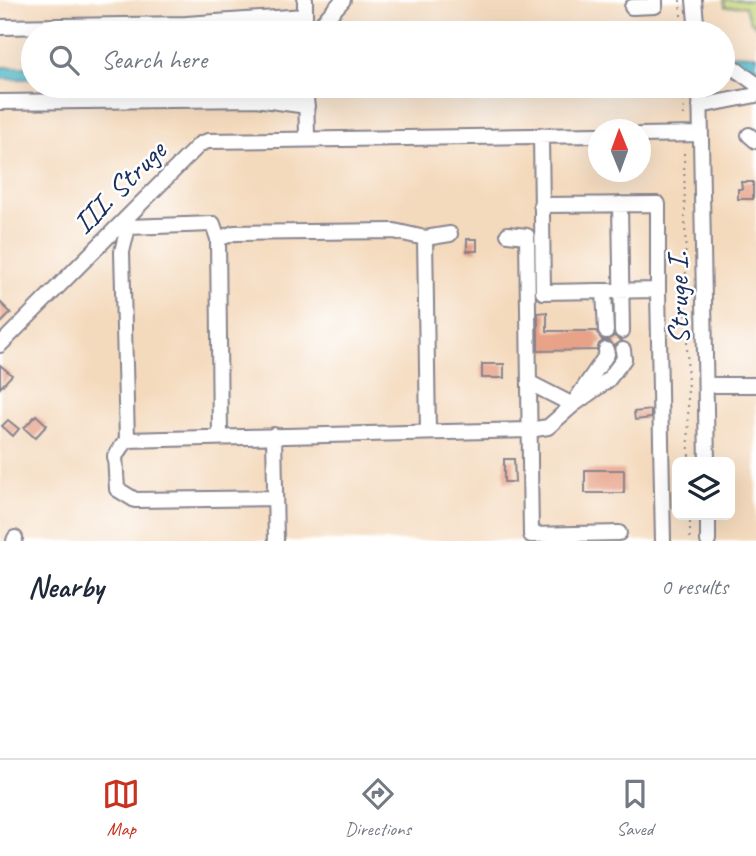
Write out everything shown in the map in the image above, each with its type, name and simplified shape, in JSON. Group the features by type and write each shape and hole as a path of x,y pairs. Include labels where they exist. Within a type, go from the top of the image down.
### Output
{"street":[{"path":"305,0 305,21"},
{"path":"324,21 343,0"},
{"path":"632,7 655,6 655,0"},
{"path":"694,0 696,21"},
{"path":"231,21 305,16"},
{"path":"0,27 21,27"},
{"path":"735,69 756,84"},
{"path":"701,106 756,95"},
{"path":"0,102 220,98 256,99 307,106"},
{"path":"307,98 307,139"},
{"name":"Struge I.","path":"701,98 707,457"},
{"path":"651,135 700,134"},
{"path":"541,135 543,292 658,290"},
{"name":"III. Struge","path":"0,345 200,144 208,141 588,135"},
{"path":"620,204 622,331"},
{"path":"541,205 658,204 663,541"},
{"path":"220,436 218,239 213,224 128,227 122,252 127,440 115,456 117,489 135,500 275,498"},
{"path":"218,239 234,233 394,231 425,238 450,234"},
{"path":"508,234 527,236 531,538 619,533"},
{"path":"425,238 428,432"},
{"path":"604,291 606,331"},
{"path":"127,440 548,427 608,380 624,359 623,350"},
{"path":"573,405 607,354 606,351"},
{"path":"530,383 573,405"},
{"path":"706,385 756,385"},
{"path":"274,435 276,541"},
{"path":"708,520 708,541"}],"path":[{"path":"680,0 681,21"},
{"path":"683,98 684,116"},
{"path":"684,153 689,457"},
{"path":"690,520 690,541"}],"green space":[{"path":"724,0 756,0 756,26 750,21 745,6 725,7"}],"water":[{"path":"735,54 756,55 756,80 735,70"},
{"path":"0,67 21,67 21,79 0,79"}],"building":[{"path":"741,182 753,182 753,199 738,199 738,189 742,189"},
{"path":"467,239 477,239 477,251 467,251"},
{"path":"0,302 11,313 0,324"},
{"path":"547,312 547,331 596,331 602,340 614,336 622,341 614,346 609,341 603,341 597,350 538,351 538,313"},
{"path":"482,364 504,364 504,378 482,378"},
{"path":"0,365 12,375 0,388"},
{"path":"651,410 651,418 635,420 634,412"},
{"path":"36,415 47,425 35,438 24,428"},
{"path":"8,420 19,429 13,436 2,426"},
{"path":"504,459 514,459 515,482 504,482"},
{"path":"585,470 624,470 624,493 585,493"}]}
